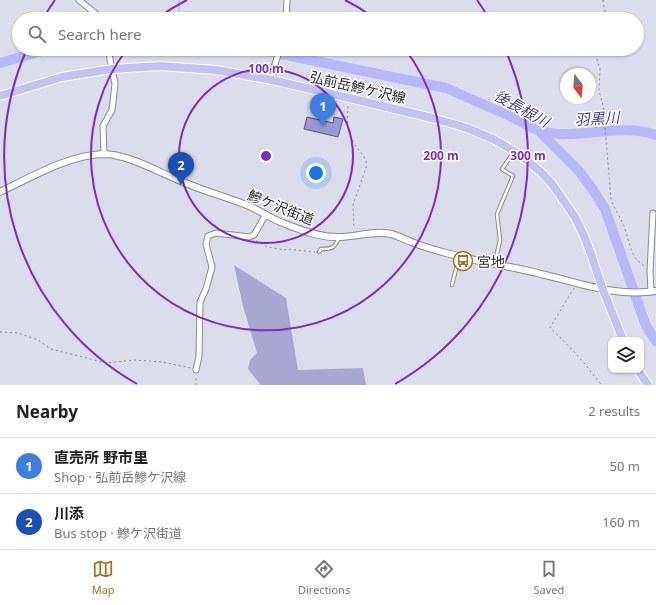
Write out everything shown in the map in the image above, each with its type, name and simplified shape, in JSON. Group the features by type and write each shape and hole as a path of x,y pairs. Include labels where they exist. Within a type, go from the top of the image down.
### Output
{"main road":[{"name":"弘前岳鰺ケ沢線","path":"0,96 62,77 112,69 160,66 195,68 216,70 272,80 452,123 493,139 514,151 543,174 574,217 592,257 603,290 622,337"},
{"path":"640,373 648,385"}],"street":[{"path":"79,0 94,12"},
{"path":"287,12 288,0"},
{"path":"104,154 103,126 112,110 115,84 110,56"},
{"path":"272,80 278,56"},
{"name":"鰺ケ沢街道","path":"0,192 47,169 62,164 92,155 117,155 133,160 182,182 250,206 282,223 312,233 340,237 377,232 391,234 426,247 460,256 541,274 603,290 623,293 651,292"},
{"path":"651,292 650,272 653,213"},
{"path":"196,370 199,356 200,302 206,289 212,267 206,244 208,236 216,233 249,238 254,235 266,214"}],"lane":[{"path":"494,264 500,240 497,214 513,176 502,169 514,151"},
{"path":"319,252 321,249 328,249 335,246 340,237"},
{"path":"452,285 460,256"}],"path":[{"path":"603,0 605,12"},
{"path":"596,56 600,69 599,91 605,127 611,200 624,226 632,252 641,265 650,272"},
{"path":"349,98 347,121 349,132 354,143 366,159 367,165 353,205 354,235"},
{"path":"249,238 268,247 285,250 319,252"},
{"path":"577,284 550,328 584,362 602,385"},
{"path":"0,332 18,333 38,340 51,349 106,363 134,360 162,362 186,367 196,370 196,385"}],"shaded area":[{"path":"234,265 286,298 298,370 363,368 366,385 261,385 248,369 250,360 257,353 243,306"}],"building":[{"path":"307,117 333,123 334,117 343,119 338,137 304,129"}],"waterway":[{"path":"179,0 179,12"},
{"name":"後長根川","path":"0,63 24,56"},
{"name":"後長根川","path":"291,56 446,88 512,117 539,131 579,171 605,209 646,326 656,341"},
{"name":"羽黒川","path":"539,131 556,134 577,134 623,130 646,132 656,135"}],"place":[{"name":"直売所 野市里","path":"323,126"},
{"name":"川添","path":"181,185"},
{"name":"宮地","path":"463,261"}]}
